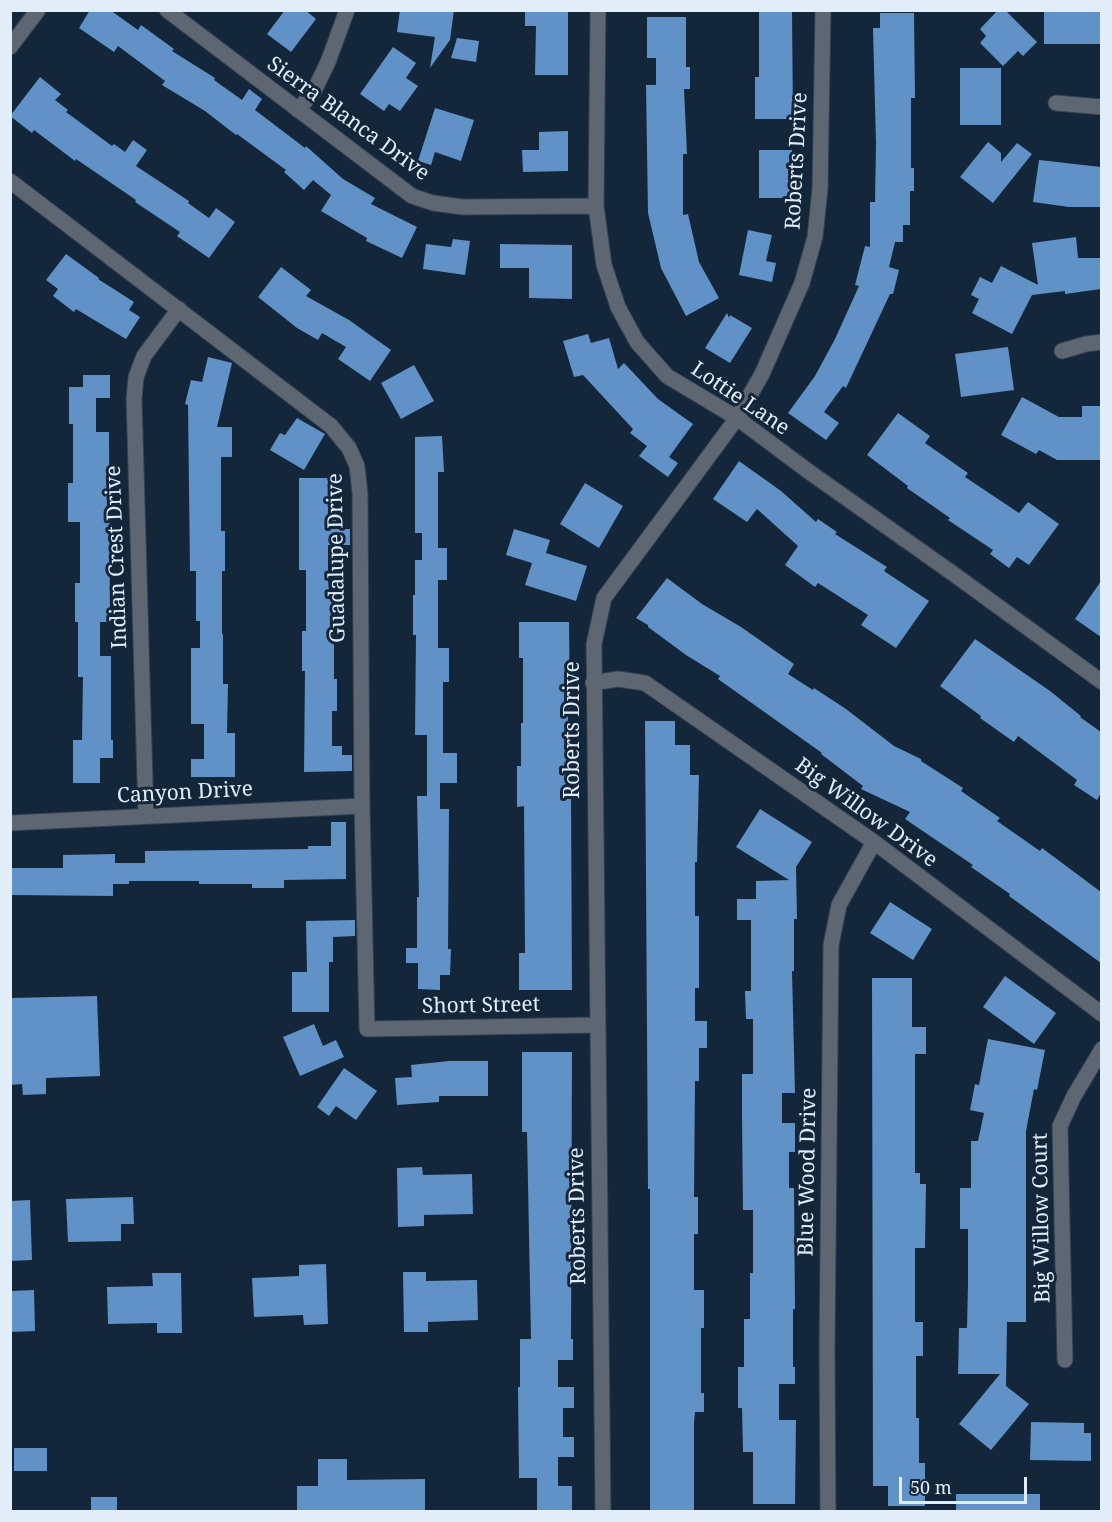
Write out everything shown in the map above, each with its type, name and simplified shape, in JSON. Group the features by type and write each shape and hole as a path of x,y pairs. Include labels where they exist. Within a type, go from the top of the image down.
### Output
{"street":[{"path":"10,47 38,10"},
{"name":"Sierra Blanca Drive","path":"166,10 412,196 433,203 463,207 596,206"},
{"path":"298,110 314,91 328,62 347,10"},
{"name":"Lottie Lane","path":"598,10 596,206 604,265 618,307 637,342 668,376 737,418 1101,682"},
{"name":"Roberts Drive","path":"603,1512 596,1025 594,644 604,598 737,418 762,374 802,283 815,237 820,189 823,10"},
{"path":"1056,103 1101,107"},
{"name":"Guadalupe Drive","path":"10,181 331,426 349,448 357,466 360,493 362,806 367,1029"},
{"name":"Indian Crest Drive","path":"146,816 134,399 136,377 144,356 179,309"},
{"path":"1062,351 1101,342"},
{"name":"Big Willow Drive","path":"593,683 618,679 645,683 874,842 1101,1014"},
{"name":"Canyon Drive","path":"10,823 362,806"},
{"name":"Blue Wood Drive","path":"828,1512 827,1349 831,945 839,905 874,842"},
{"name":"Short Street","path":"367,1029 596,1025"},
{"name":"Big Willow Court","path":"1065,1360 1060,1126 1101,1049"}],"building":[{"path":"90,10 110,10 138,30 141,25 174,49 172,51 215,78 214,80 242,100 249,89 262,99 255,110 305,148 306,146 343,179 375,198 371,204 417,227 402,258 366,241 367,238 321,211 331,195 313,180 304,190 284,172 286,170 205,111 162,85 165,81 118,46 114,52 79,28"},
{"path":"285,10 305,10 316,19 291,52 267,34"},
{"path":"400,10 454,10 450,40 430,68 435,37 397,32"},
{"path":"525,10 568,10 568,75 535,75 536,26 525,26"},
{"path":"759,10 792,10 793,119 755,119 755,77 759,77"},
{"path":"998,10 1005,10 1037,42 1023,56 1018,51 1003,66 980,43 986,36 980,29"},
{"path":"1044,10 1101,12 1101,44 1044,44"},
{"path":"880,13 914,13 915,98 911,98 911,168 914,168 914,191 910,191 910,225 903,225 903,242 895,242 889,267 899,270 893,294 890,294 846,388 843,386 824,412 839,423 826,440 788,413 815,376 835,339 859,286 855,285 865,246 870,247 870,202 875,202 876,144 873,28 880,28"},
{"path":"647,17 686,17 686,67 690,67 690,89 684,89 687,154 683,154 683,215 688,214 699,262 719,298 686,316 661,268 648,213 646,85 656,85 656,58 647,58"},
{"path":"457,38 479,41 476,62 451,58"},
{"path":"393,47 416,63 406,78 418,86 400,111 389,104 384,111 360,94"},
{"path":"960,68 1001,68 1001,125 960,125"},
{"path":"40,77 61,94 55,100 68,110 66,112 112,146 114,144 125,152 133,140 147,150 136,166 189,201 188,203 209,218 216,208 235,222 209,258 177,236 180,232 135,202 136,200 76,159 75,161 34,130 32,133 10,116"},
{"path":"435,108 474,120 461,161 435,152 431,165 418,161"},
{"path":"568,131 568,171 523,172 522,150 539,150 539,132"},
{"path":"988,142 1001,153 1001,162 1017,143 1032,154 993,203 960,177"},
{"path":"759,150 792,150 792,198 759,198"},
{"path":"1039,160 1101,167 1101,207 1069,207 1033,202"},
{"path":"748,230 772,235 766,261 776,263 772,282 739,275"},
{"path":"1076,237 1078,258 1101,258 1101,289 1065,294 1065,291 1032,295 1012,334 972,313 979,299 971,295 980,277 992,283 1001,266 1038,285 1032,243"},
{"path":"453,239 470,241 465,275 423,269 426,244 451,247"},
{"path":"500,244 572,245 572,299 529,298 529,268 500,268"},
{"path":"66,254 98,279 134,302 129,310 140,317 126,339 76,309 74,312 53,296 58,289 46,280"},
{"path":"281,267 311,290 306,296 349,320 391,350 370,381 338,359 346,347 322,333 318,340 297,328 258,297"},
{"path":"727,313 729,318 730,315 752,328 730,363 705,348"},
{"path":"588,334 591,343 609,338 618,369 624,363 658,399 693,424 669,457 678,463 668,477 639,456 647,446 630,433 633,429 583,375 574,377 563,341"},
{"path":"1008,347 1014,390 961,397 955,354"},
{"path":"208,357 232,363 217,427 232,427 232,457 221,457 221,531 225,531 225,571 222,571 223,684 228,684 227,733 235,733 235,777 191,777 191,759 204,759 204,724 191,724 191,648 200,648 200,621 196,621 196,571 190,571 188,405 185,404 191,380 202,382"},
{"path":"414,365 434,401 401,419 381,383"},
{"path":"83,375 110,375 110,398 96,398 96,432 109,432 110,622 100,622 100,656 111,656 111,740 113,740 113,758 100,758 100,783 73,783 73,740 82,740 83,677 78,677 78,622 75,622 75,583 80,583 80,522 68,522 68,483 73,483 73,424 69,424 69,387 83,387"},
{"path":"1022,397 1059,417 1082,417 1082,406 1101,406 1101,460 1057,460 1039,450 1036,454 1001,435"},
{"path":"898,413 930,436 925,443 968,473 965,477 1019,513 1028,502 1059,524 1029,565 1017,557 1009,568 990,554 993,550 948,520 950,518 907,488 908,486 867,455"},
{"path":"297,418 325,434 304,470 270,450 280,433 285,435"},
{"path":"442,436 444,472 438,472 438,548 447,548 447,580 438,580 438,648 449,648 449,682 443,682 443,753 457,753 457,783 440,783 440,809 449,809 448,949 451,949 450,975 440,975 440,990 418,989 418,963 406,963 406,948 417,948 417,897 419,897 417,796 427,796 427,735 415,735 416,635 413,635 413,595 415,595 415,560 422,560 422,533 415,533 415,437"},
{"path":"739,461 781,491 816,522 818,519 837,532 835,534 887,567 884,571 929,601 896,648 861,625 868,615 818,583 815,587 785,565 798,546 757,509 747,522 713,499"},
{"path":"299,478 336,478 336,529 350,529 350,545 328,545 328,580 329,593 338,593 338,620 334,620 334,679 337,679 337,711 332,711 332,746 342,746 342,755 352,755 352,771 304,772 305,671 302,671 302,631 306,631 306,570 299,570"},
{"path":"585,483 623,506 599,548 560,524"},
{"path":"514,529 550,540 546,553 587,566 576,601 525,585 532,563 506,555"},
{"path":"667,578 702,604 741,627 794,664 788,674 846,709 894,746 921,759 963,788 961,791 1000,818 997,821 1040,851 1042,848 1101,892 1101,963 971,867 973,865 905,819 910,812 861,789 863,786 822,753 718,679 720,676 686,655 636,618"},
{"path":"1101,581 1101,637 1075,619"},
{"path":"519,622 569,622 568,765 571,765 572,990 519,990 519,953 525,953 524,806 517,807 517,766 521,766 521,723 523,723 523,658 519,658"},
{"path":"975,639 1050,691 1101,732 1101,793 1097,800 1074,785 1077,780 1018,736 1014,742 940,686"},
{"path":"645,721 675,721 675,745 690,745 690,775 699,775 695,916 699,916 699,988 695,988 695,1021 707,1021 707,1048 699,1048 699,1081 695,1081 694,1197 698,1197 698,1234 694,1234 694,1290 704,1290 704,1328 701,1328 701,1393 704,1393 704,1412 695,1412 694,1422 694,1512 650,1512 650,1189 648,1189"},
{"path":"760,809 812,842 796,867 797,919 794,919 794,971 792,971 795,1093 782,1093 782,1123 795,1123 795,1152 789,1152 789,1188 794,1188 793,1367 795,1367 795,1384 779,1384 779,1420 796,1420 795,1504 753,1504 753,1452 743,1452 742,1408 738,1408 738,1367 744,1367 744,1319 750,1319 750,1273 753,1273 753,1210 743,1210 742,1074 753,1074 753,1019 746,1019 745,991 751,991 751,920 737,920 737,899 756,899 756,881 789,880 736,847"},
{"path":"331,822 346,822 346,879 284,880 284,888 252,888 252,884 199,884 199,881 129,881 129,884 113,884 113,896 10,895 10,868 63,868 63,855 115,854 115,863 145,863 145,851 308,849 308,846 331,846"},
{"path":"890,902 932,929 913,960 870,933"},
{"path":"355,920 355,936 333,937 333,962 329,962 329,1012 292,1012 292,972 307,972 306,921"},
{"path":"1005,976 1056,1013 1034,1044 983,1007"},
{"path":"872,978 912,978 912,1027 926,1027 926,1054 915,1054 915,1173 920,1173 920,1184 926,1184 925,1248 915,1248 915,1322 923,1322 923,1356 916,1356 916,1418 919,1418 919,1463 925,1463 925,1506 888,1506 888,1486 873,1486"},
{"path":"97,996 100,1076 46,1078 46,1094 23,1095 22,1084 10,1085 10,998"},
{"path":"314,1024 323,1046 336,1040 344,1057 300,1076 283,1037"},
{"path":"988,1039 1045,1050 1037,1090 1034,1089 1026,1131 1026,1322 1007,1322 1006,1386 1029,1404 991,1450 959,1424 1000,1374 958,1374 959,1328 967,1328 968,1284 968,1229 960,1229 960,1188 971,1188 971,1141 978,1141 984,1113 970,1110 975,1084 979,1085"},
{"path":"522,1052 572,1052 571,1339 573,1339 573,1360 558,1360 558,1387 574,1387 574,1408 563,1408 563,1437 574,1437 574,1457 558,1457 558,1486 572,1486 572,1512 537,1512 537,1478 519,1478 520,1339 531,1339 527,1132 522,1132"},
{"path":"449,1061 488,1061 488,1096 439,1096 439,1102 397,1105 395,1078 412,1077 411,1065"},
{"path":"344,1068 377,1091 356,1120 336,1106 329,1116 317,1107"},
{"path":"422,1167 423,1175 472,1174 473,1214 424,1215 424,1226 398,1227 397,1168"},
{"path":"133,1197 134,1224 121,1224 121,1241 68,1242 66,1199"},
{"path":"30,1200 32,1260 10,1261 10,1201"},
{"path":"326,1264 328,1324 304,1325 303,1315 254,1317 252,1278 299,1276 299,1265"},
{"path":"403,1272 426,1272 426,1281 477,1280 478,1320 428,1322 428,1332 404,1332"},
{"path":"152,1273 181,1273 182,1333 157,1333 157,1323 108,1324 107,1287 153,1286"},
{"path":"34,1290 35,1331 10,1332 10,1291"},
{"path":"1031,1422 1084,1423 1084,1433 1091,1433 1091,1461 1030,1460"},
{"path":"14,1448 47,1448 47,1471 14,1471"},
{"path":"318,1459 347,1459 347,1480 425,1479 425,1512 297,1512 297,1486 318,1486"},
{"path":"956,1494 1040,1494 1040,1512 956,1512"},
{"path":"91,1497 117,1497 117,1512 91,1512"}]}
